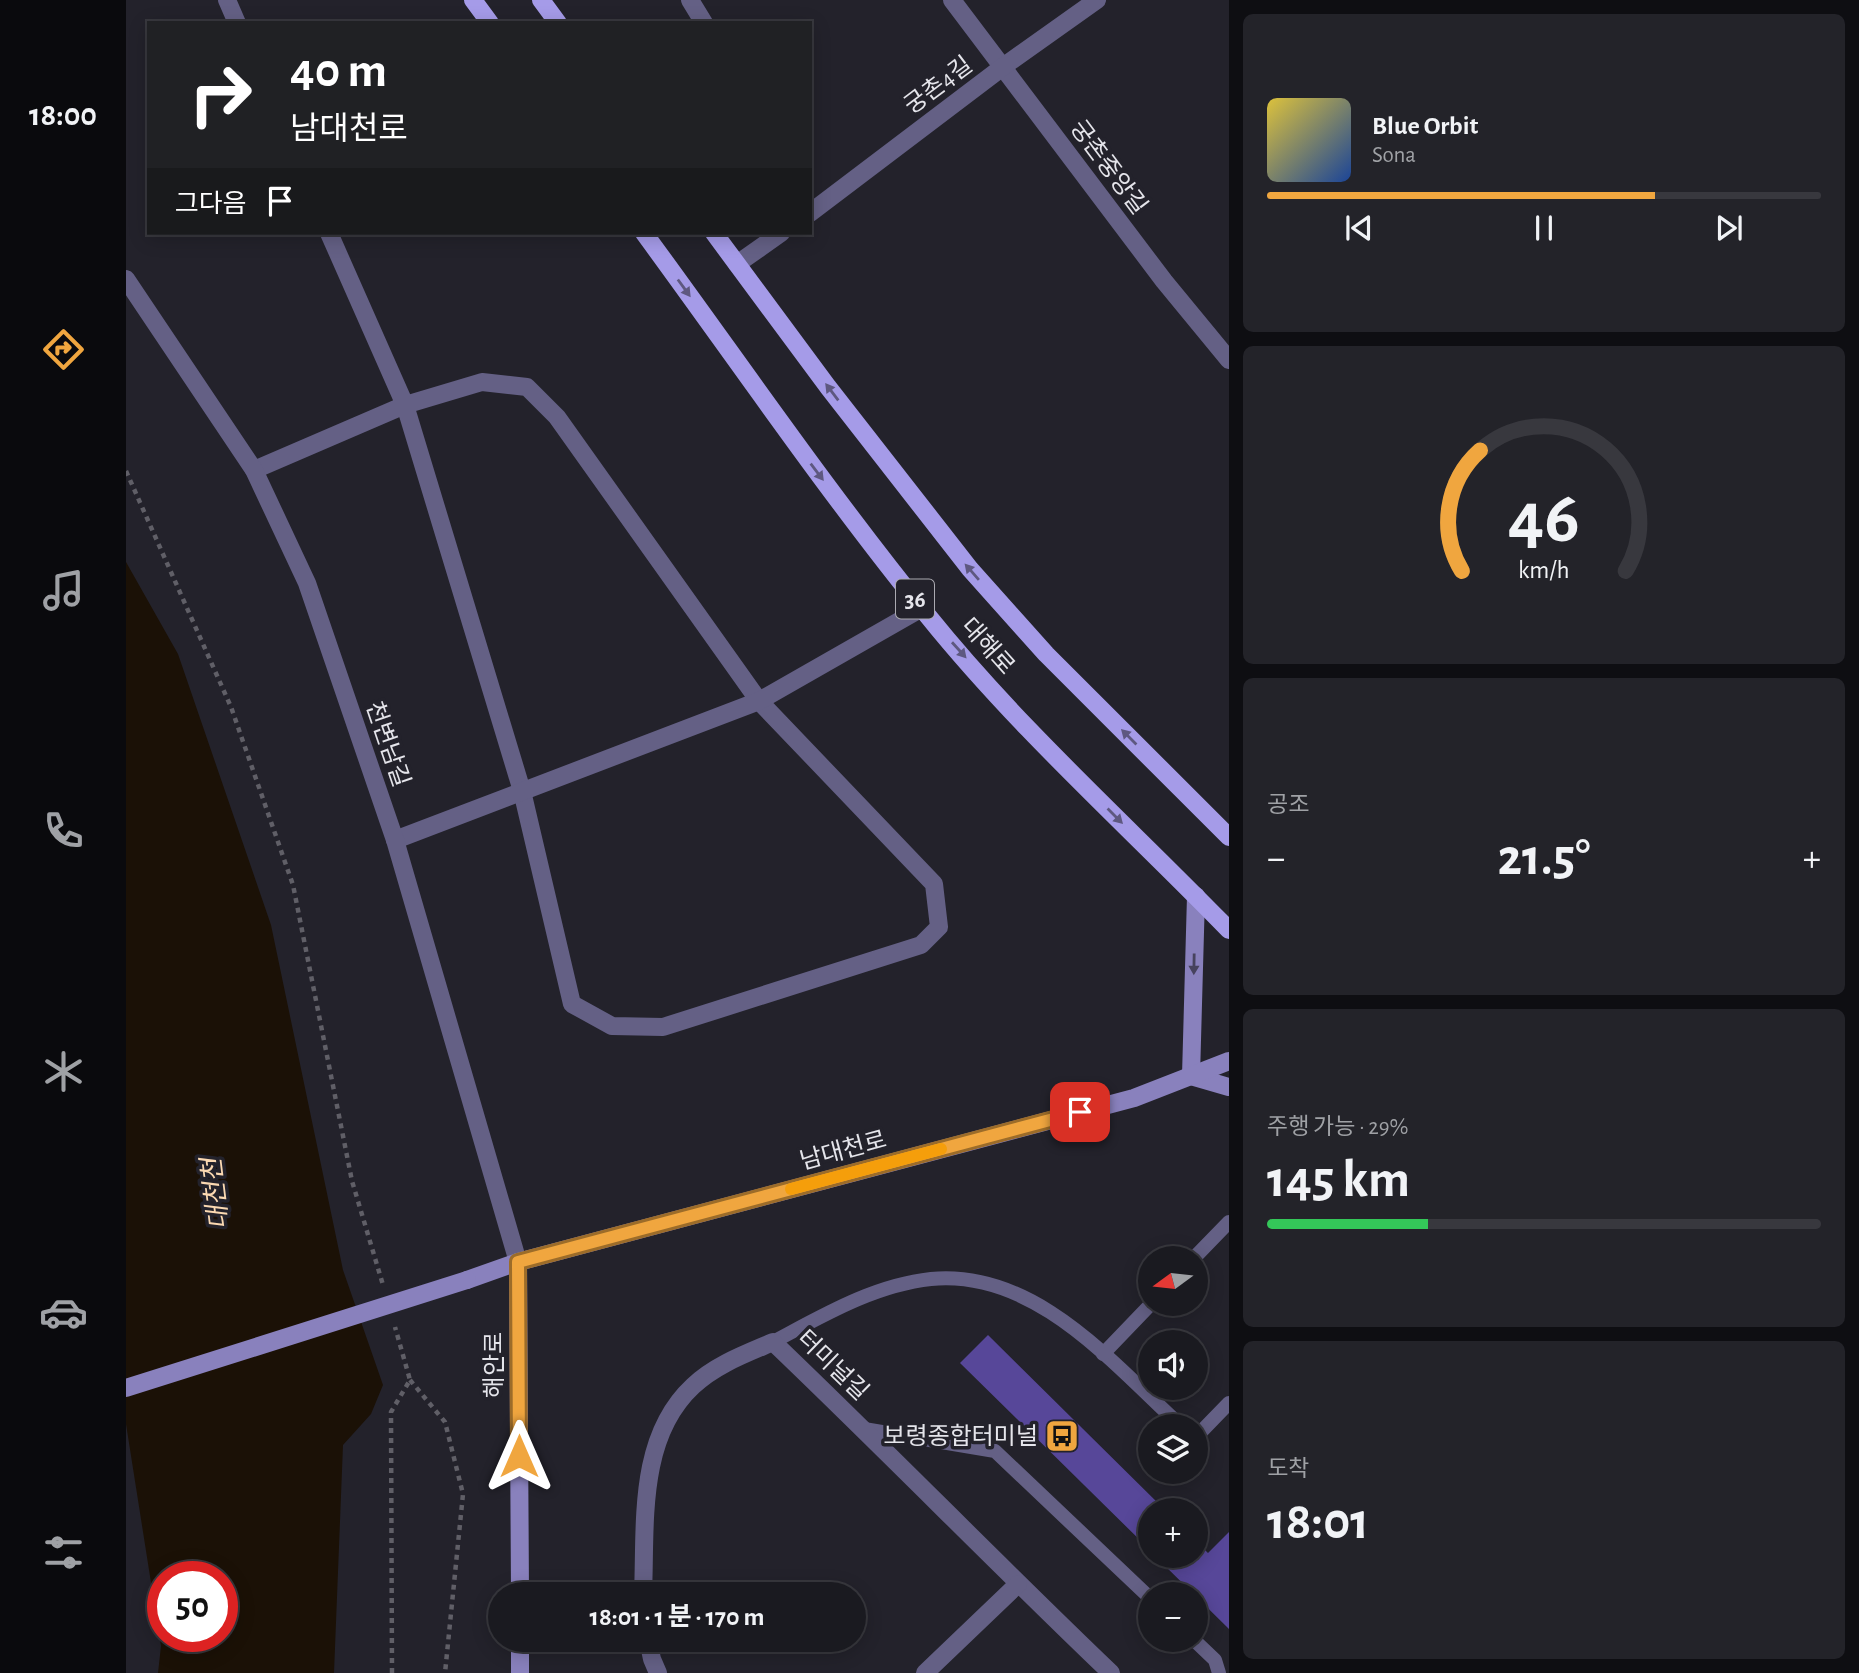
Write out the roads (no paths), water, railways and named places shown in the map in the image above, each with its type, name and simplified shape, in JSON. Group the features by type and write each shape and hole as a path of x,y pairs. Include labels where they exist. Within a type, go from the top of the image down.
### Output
{"main road":[{"path":"473,0 489,21"},
{"path":"541,0 557,21"},
{"name":"대해로","path":"644,235 801,450 922,608 1074,776 1229,930"},
{"name":"대해로","path":"715,235 828,387 970,569 1046,654 1229,837"},
{"path":"1196,896 1191,1076 1229,1087"},
{"name":"남대천로","path":"126,1388 518,1262 1134,1098 1229,1060"},
{"name":"해안로","path":"518,1262 520,1582"},
{"path":"520,1652 520,1673"}],"street":[{"path":"227,0 236,21"},
{"path":"690,0 703,21"},
{"name":"궁촌중앙길","path":"953,0 1164,281 1229,360"},
{"name":"궁촌4길","path":"812,208 1097,0"},
{"path":"254,470 405,405 482,382 527,387 557,417 759,701 934,884 940,927 921,945 663,1027 612,1026 572,1004 522,791 405,405 330,235"},
{"path":"737,264 778,235"},
{"name":"천변남길","path":"126,279 254,470 307,583 395,840 518,1262"},
{"path":"395,840 759,701 922,608"},
{"name":"터미널길","path":"644,1582 648,1490 652,1457 660,1429 693,1385 721,1366 773,1342 1111,1673"},
{"path":"925,1673 1018,1584"},
{"path":"651,1652 658,1673"}],"lane":[{"path":"1206,1246 1229,1222"},
{"path":"773,1342 835,1309 899,1286 932,1279 1002,1288 1032,1301 1071,1325 1168,1414"},
{"path":"1102,1354 1139,1316"},
{"path":"1208,1424 1229,1403"},
{"path":"864,1429 995,1451 1138,1587"},
{"path":"1207,1652 1215,1660 1219,1673"}],"water":[{"name":"대천천","path":"126,562 178,654 271,925 343,1270 383,1385 371,1414 343,1445 334,1673 158,1673 160,1652 238,1652 238,1561 148,1561 126,1424"}],"place":[{"name":"보령종합터미널","path":"1062,1436"}]}
